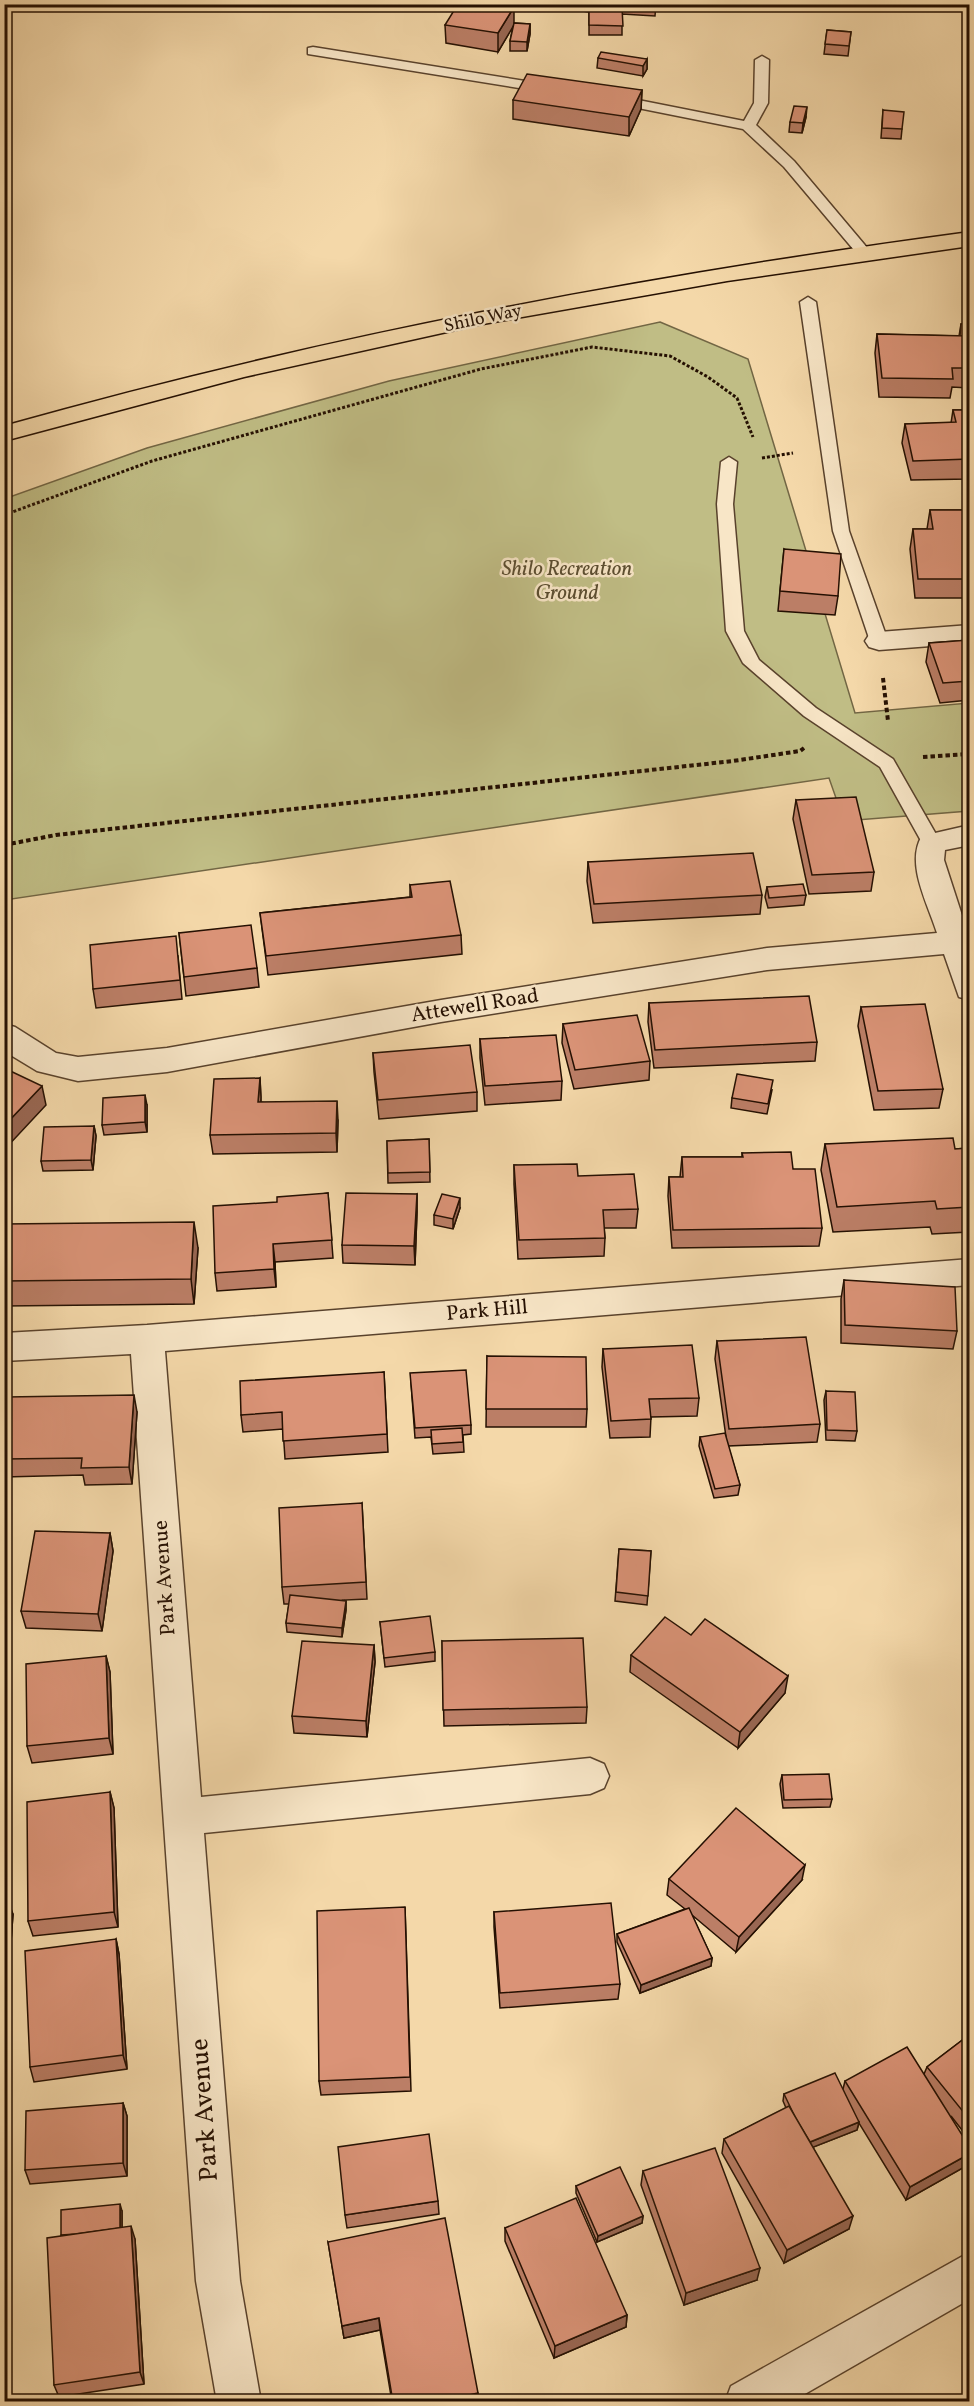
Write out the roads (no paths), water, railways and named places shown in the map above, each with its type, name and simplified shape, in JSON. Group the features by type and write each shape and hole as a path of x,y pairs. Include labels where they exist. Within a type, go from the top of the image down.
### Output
{"main road":[{"name":"Shilo Way","path":"4,434 240,372 499,315 610,293 969,239"}],"street":[{"path":"879,641 969,634"},
{"path":"969,835 932,843 929,860 969,989"},
{"name":"Attewell Road","path":"4,1035 48,1063 78,1069 145,1062 453,1009 768,959 955,942"},
{"name":"Park Hill","path":"4,1347 147,1339 969,1272"},
{"name":"Park Avenue","path":"147,1339 218,2281 239,2402"},
{"path":"184,1817 590,1776"},
{"path":"747,2402 969,2274"}],"lane":[{"path":"314,51 564,91"},
{"path":"748,126 761,103 762,60"},
{"path":"599,97 700,114 748,126 789,164 864,253"},
{"path":"808,302 841,531 879,641"},
{"path":"729,462 725,504 735,631 752,663 828,725 891,762 932,843"}],"park label":[{"name":"Shilo Recreation Ground","path":"567,581"}]}
